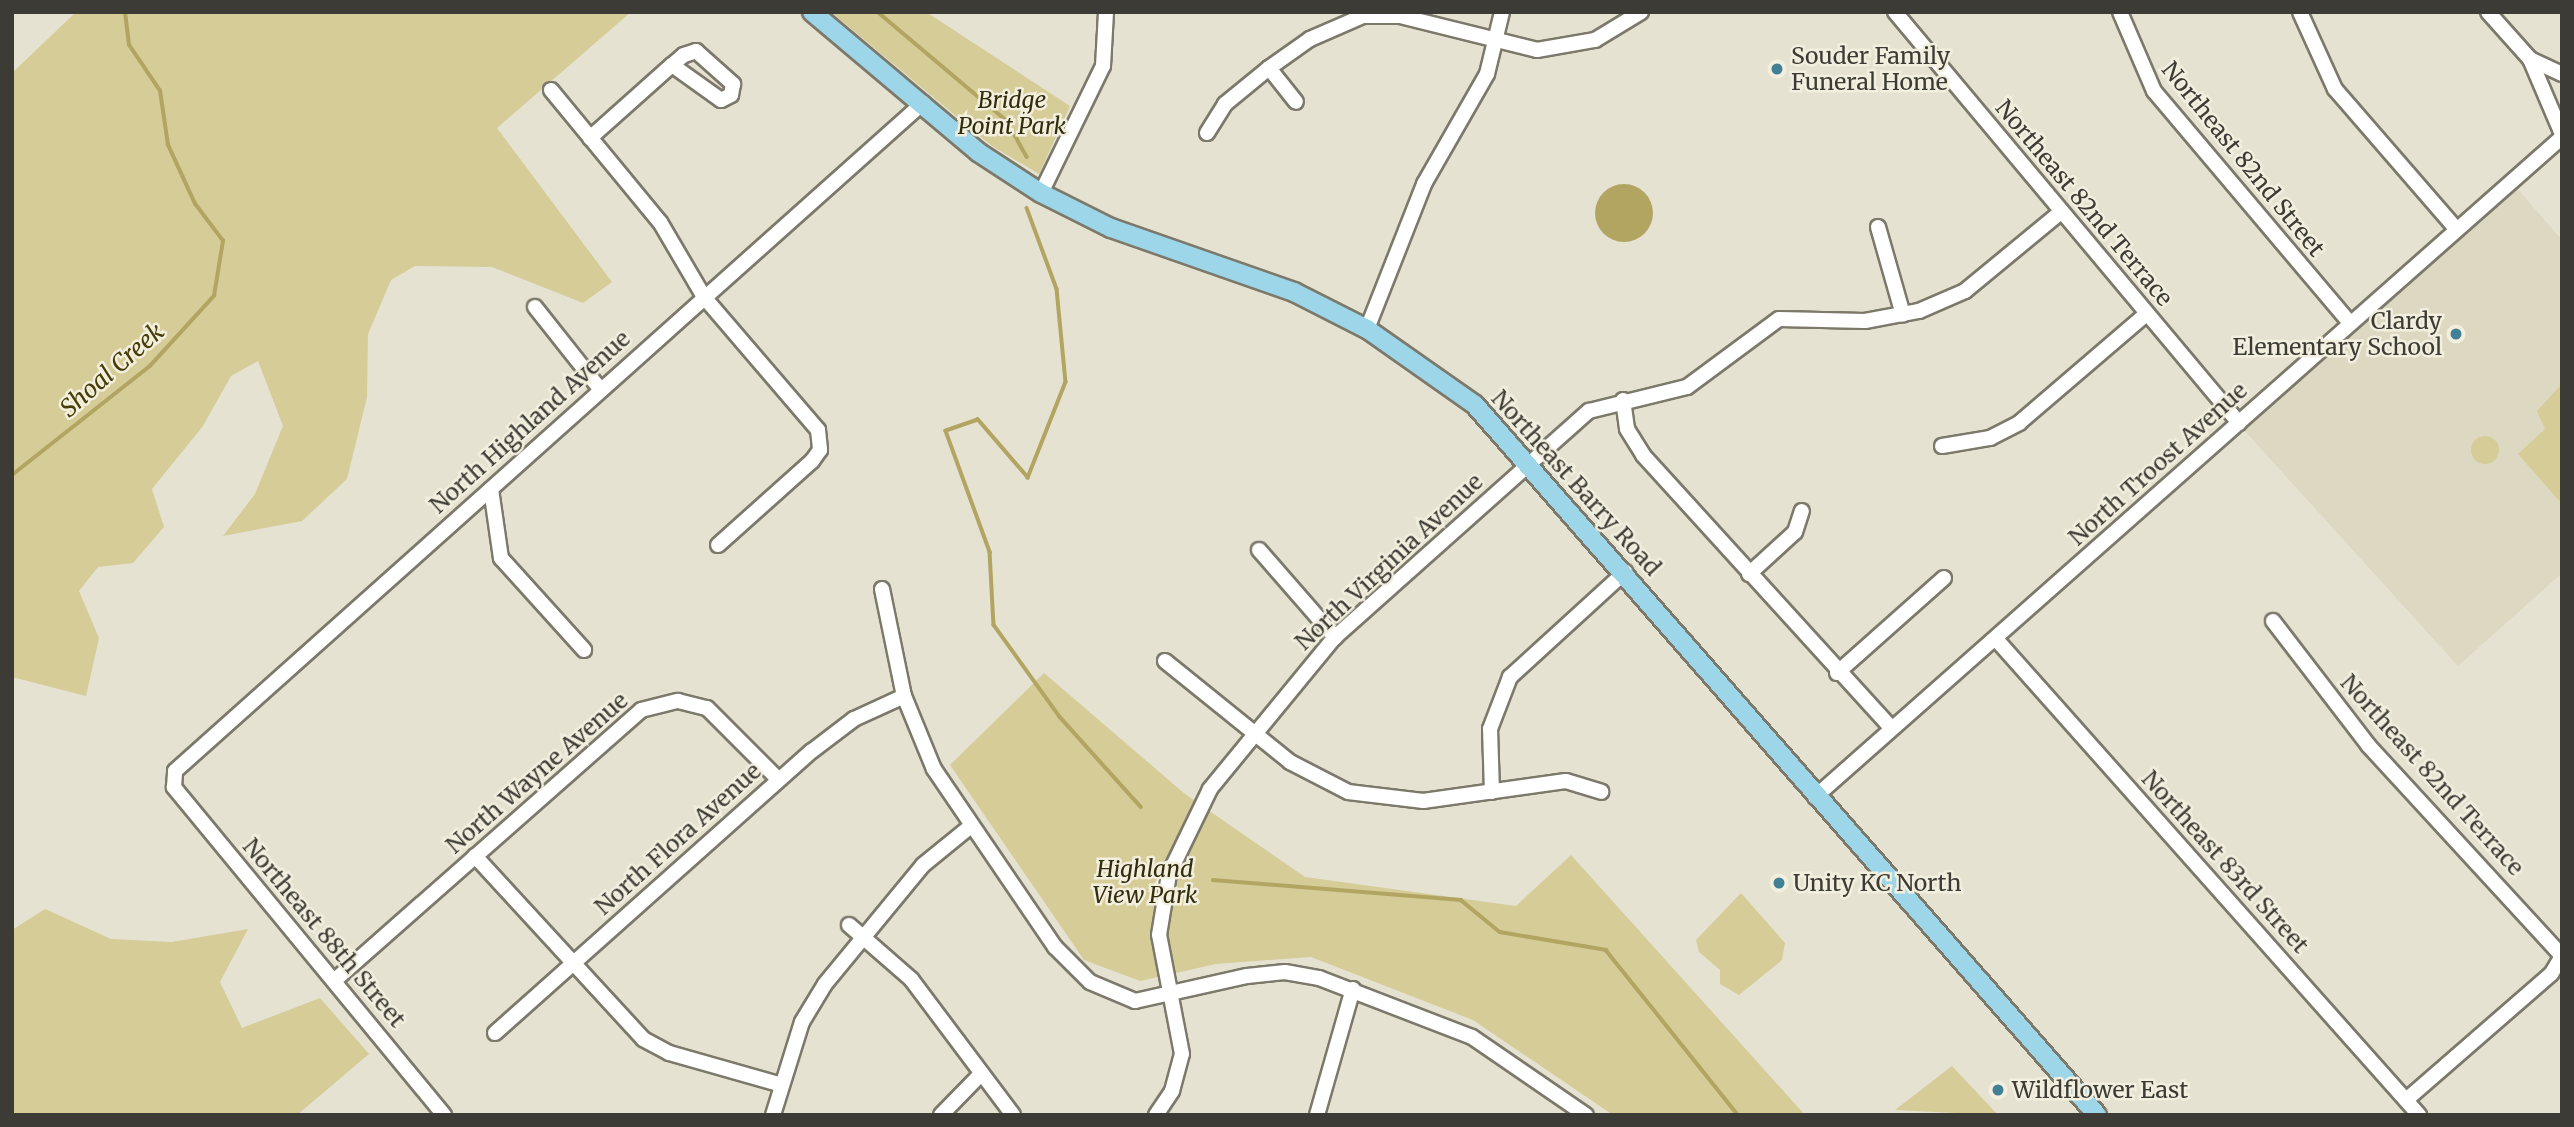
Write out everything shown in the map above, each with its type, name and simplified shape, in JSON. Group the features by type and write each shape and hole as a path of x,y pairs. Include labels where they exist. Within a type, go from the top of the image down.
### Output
{"main road":[{"name":"Northeast Barry Road","path":"812,12 978,152 1041,193 1111,228 1294,292 1367,329 1475,405 1530,463 1815,797 2097,1115"}],"street":[{"path":"1041,193 1103,66 1106,12"},
{"path":"1367,329 1424,184 1475,101 1497,40 1502,12"},
{"path":"1208,133 1225,104 1269,68 1310,39 1363,16 1400,16 1537,50 1566,48 1609,34 1641,12"},
{"name":"Northeast 82nd Terrace","path":"1895,12 2239,423"},
{"name":"Northeast 82nd Street","path":"2120,12 2154,91 2350,323"},
{"path":"2300,12 2335,89 2457,230"},
{"path":"2488,12 2530,59 2562,135"},
{"path":"2530,59 2562,74"},
{"path":"590,138 672,65"},
{"path":"1269,68 1296,103"},
{"path":"551,90 672,239 704,298 821,442 812,461 718,545"},
{"name":"North Highland Avenue","path":"173,779 183,762 923,103"},
{"name":"North Troost Avenue","path":"1815,797 2562,135"},
{"name":"North Virginia Avenue","path":"1156,1115 1172,1091 1182,1054 1159,935 1162,894 1210,789 1252,732 1335,637 1590,411 1701,380 1749,336 1779,319 1865,321 1903,315 1965,291 2061,212"},
{"path":"1878,227 1903,315"},
{"path":"535,307 600,389"},
{"path":"1942,446 1975,443 2018,423 2146,314"},
{"path":"1623,400 1627,429 1643,455 1837,673 1891,729"},
{"path":"491,489 501,558 584,650"},
{"path":"1749,574 1795,532 1802,511"},
{"path":"1259,550 1335,637"},
{"path":"1492,792 1490,729 1506,685 1625,572"},
{"path":"1837,673 1944,579"},
{"path":"882,589 904,696 934,769 1055,947 1090,982 1135,1002 1285,972 1353,989 1472,1037 1586,1115"},
{"name":"Northeast 82nd Terrace","path":"2273,621 2368,745 2562,957"},
{"name":"Northeast 83rd Street","path":"1996,639 2419,1115"},
{"path":"1165,662 1304,772 1367,797 1407,801 1566,781 1601,792"},
{"name":"North Flora Avenue","path":"495,1033 778,779 854,719 904,696"},
{"name":"North Wayne Avenue","path":"335,980 628,718 664,702 692,702 721,717 778,779"},
{"name":"Northeast 88th Street","path":"173,779 200,820 444,1115"},
{"path":"774,1115 802,1022 863,936 923,865 971,826"},
{"path":"475,856 619,1018 656,1047 782,1085"},
{"path":"849,925 911,979 1013,1115"},
{"path":"2406,1100 2551,974 2562,957"},
{"path":"1317,1115 1353,989"},
{"path":"940,1115 981,1074"}],"shaded area":[{"path":"1624,184 1635,186 1648,197 1653,213 1651,224 1640,237 1624,242 1613,240 1600,229 1595,213 1597,202 1608,189"},
{"name":"Clardy Elementary School","path":"2516,187 2562,240 2562,573 2458,666 2243,429"}],"green space":[{"path":"76,12 631,12 497,128 612,282 583,303 492,267 415,266 391,280 368,334 367,397 347,479 302,521 223,536 255,494 283,426 258,361 231,376 203,426 152,489 164,527 133,563 98,567 79,591 99,638 86,696 12,677 12,73"},
{"name":"Bridge Point Park","path":"831,12 926,12 1070,106 1039,174 992,146"},
{"path":"2562,384 2562,504 2518,454 2545,429 2537,411"},
{"path":"2485,436 2495,440 2499,450 2495,460 2485,464 2475,460 2471,450 2475,440"},
{"name":"Highland View Park","path":"1044,673 1185,794 1305,877 1516,906 1571,855 1805,1115 1613,1115 1473,1020 1311,957 1216,964 1140,981 1084,960 950,765"},
{"path":"1741,893 1785,943 1782,960 1739,995 1720,984 1720,970 1699,952 1696,940"},
{"path":"45,909 111,939 172,942 248,929 220,982 242,1028 320,998 369,1054 297,1115 12,1115 12,930"},
{"path":"1952,1066 1998,1115 1895,1110"}],"waterway":[{"name":"Shoal Creek","path":"12,475 150,366 214,296 223,241 195,204 168,145 160,91 129,45 125,12"},
{"path":"878,12 1007,121 1027,157"},
{"path":"1027,208 1057,289 1066,382 1028,478 978,420 946,431 990,552 994,625 1060,717 1141,807"},
{"path":"1213,880 1461,900 1500,932 1606,950 1738,1115"}],"place":[{"name":"Souder Family Funeral Home","path":"1777,69"},
{"name":"Clardy Elementary School","path":"2456,334"},
{"name":"Unity KC North","path":"1779,883"},
{"name":"Wildflower East","path":"1998,1090"}]}
